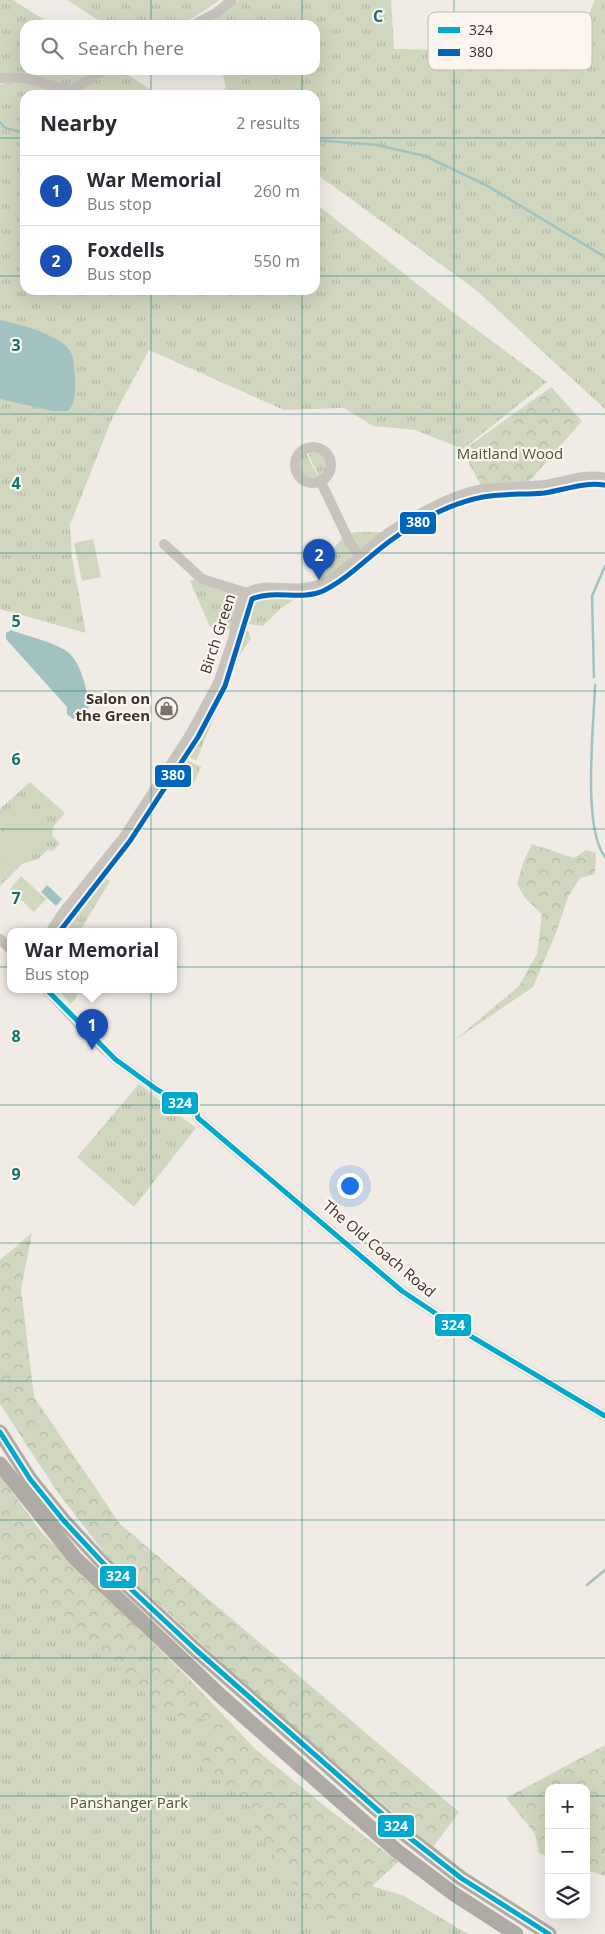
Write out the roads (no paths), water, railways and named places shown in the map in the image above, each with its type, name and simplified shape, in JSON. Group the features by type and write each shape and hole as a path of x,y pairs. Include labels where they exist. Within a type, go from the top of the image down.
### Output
{"highway":[{"path":"0,1432 30,1479 64,1522 102,1563 196,1650 406,1835 461,1878 550,1934"},
{"path":"0,1464 75,1558 222,1697 397,1851 454,1894 516,1934"}],"street":[{"path":"203,20 216,13 232,0"},
{"path":"0,78 18,76 34,78 72,90 96,75"},
{"name":"Birch Green","path":"53,928 124,837 191,733 218,684 233,639 241,604 247,593 259,588 303,590 330,579 398,528 464,494 484,489 548,484 584,476 605,478"},
{"path":"320,480 350,543 360,557"},
{"path":"164,544 202,579 247,593"},
{"name":"The Old Coach Road","path":"50,993 90,1036 115,1059 180,1105 185,1111 198,1118 402,1291 462,1331 605,1416"}],"water":[{"path":"0,320 28,327 49,335 65,345 70,351 74,362 75,389 74,401 68,411 52,411 0,399"},
{"path":"11,630 58,646 70,654 78,665 83,678 90,705 87,710 73,719 67,714 67,707 6,639 6,633"},
{"path":"47,885 62,899 56,906 41,892"}],"waterway":[{"path":"0,122 5,128 20,132"},
{"path":"320,140 377,145 425,156 486,185 605,257"},
{"path":"594,677 592,596 605,566"},
{"path":"595,685 591,800 598,843 605,857"},
{"path":"587,1585 605,1570"}],"place":[{"name":"Foxdells","path":"319,580"},
{"name":"Salon on the Green","path":"166,708"},
{"name":"War Memorial","path":"92,1050"}],"park label":[{"name":"Maitland Wood","path":"510,454"},
{"name":"Panshanger Park","path":"129,1803"}]}
